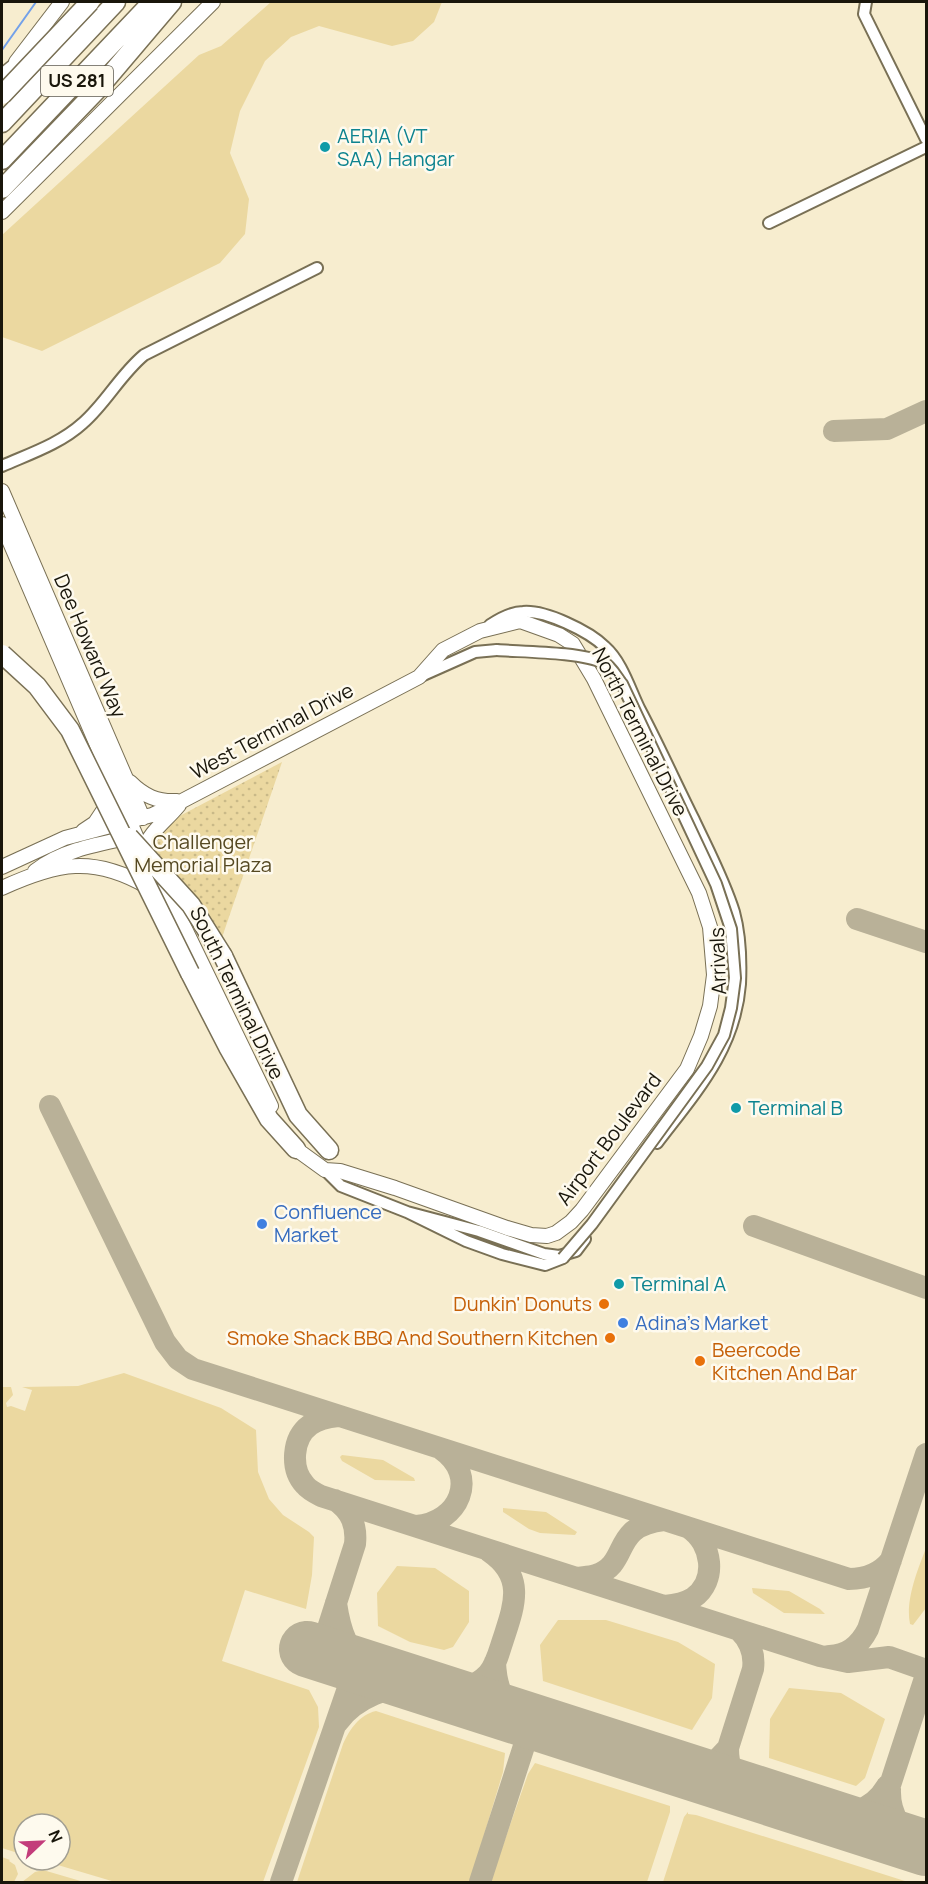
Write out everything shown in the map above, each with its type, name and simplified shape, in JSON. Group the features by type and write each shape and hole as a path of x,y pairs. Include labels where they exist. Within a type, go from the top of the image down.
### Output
{"highway":[{"path":"2,85 90,2"},
{"path":"2,85 96,2"},
{"name":"US 281","path":"2,123 116,2"},
{"name":"US 281","path":"2,160 152,2"},
{"path":"2,189 115,70 172,2"},
{"path":"2,654 37,686 70,730 121,819 190,973 228,1047 269,1119 296,1149"},
{"path":"121,819 190,905 223,956 298,1115 329,1150"}],"main road":[{"path":"2,85 62,2"},
{"path":"2,212 213,2"},
{"name":"Dee Howard Way","path":"2,491 51,621 79,705 111,782 121,819"},
{"name":"Dee Howard Way","path":"2,524 117,757 143,818"},
{"name":"North Terminal Drive","path":"419,677 443,650 480,631 520,621 559,635 573,644 594,678 699,893 710,927 714,975 710,1006"},
{"name":"West Terminal Drive","path":"143,818 182,801 419,677"},
{"path":"79,705 93,721 111,757 117,757"},
{"path":"126,778 142,794 166,801 182,801"},
{"path":"78,834 95,823 112,798 111,782"},
{"path":"143,851 150,834 167,820 182,801"},
{"path":"2,867 65,838 121,819 143,818 141,828 135,836 77,850 49,860 29,876"},
{"name":"South Terminal Drive","path":"121,819 135,836 174,906 276,1117 296,1149 325,1170"},
{"path":"2,888 29,876 65,866 89,865 131,877 174,906"},
{"name":"Airport Boulevard","path":"325,1170 340,1171 395,1188 507,1228 541,1236 556,1233 582,1210 687,1069 701,1036 710,1006"}],"street":[{"path":"866,2 864,14 927,140"},
{"path":"769,223 927,147"},
{"path":"2,466 57,442 82,425 102,404 131,365 144,355 317,268"},
{"name":"Arrivals","path":"407,1212 479,1231 544,1254 559,1256 576,1251 718,1061 736,1011 740,984 740,955 734,914 719,873 650,728 617,664 605,646 574,627 543,613 521,612 500,619 480,631"},
{"path":"325,1170 341,1186 407,1212 466,1241 502,1254 545,1265 563,1258 592,1224 707,1066 724,1035 731,1008 735,978 731,929 716,884 622,684 606,664 587,658 497,650 475,652 419,677"},
{"path":"714,975 726,961 732,943 734,914"}],"green space":[{"path":"271,2 442,2 434,22 413,41 392,46 319,26 291,37 265,61 240,111 230,153 249,199 245,234 220,263 42,351 2,337 2,235 199,55 221,46"},
{"name":"Challenger Memorial Plaza","path":"282,762 216,955 150,851 156,831 172,820"},
{"path":"124,1373 221,1408 256,1430 258,1472 269,1499 283,1515 314,1537 312,1575 306,1609 245,1590 222,1661 309,1690 318,1707 319,1727 263,1882 115,1882 72,1869 72,1812 12,1812 12,1851 2,1848 2,1387 11,1387 13,1395 6,1403 7,1407 11,1406 25,1411 32,1390 22,1387 78,1386"},
{"path":"342,1455 383,1460 414,1478 415,1481 375,1480 342,1461 340,1457"},
{"path":"503,1508 546,1512 577,1532 575,1535 540,1533 529,1529 503,1512"},
{"path":"926,1548 926,1608 913,1625 910,1624 909,1605 916,1575"},
{"path":"397,1566 435,1568 469,1591 469,1622 453,1647 444,1650 410,1642 378,1626 377,1593"},
{"path":"752,1588 789,1591 825,1614 784,1613 753,1593"},
{"path":"558,1620 606,1620 678,1642 715,1664 712,1698 692,1730 543,1681 540,1645"},
{"path":"789,1688 841,1693 885,1719 865,1778 856,1786 769,1758 770,1719"},
{"path":"376,1711 505,1753 503,1772 470,1882 297,1882 343,1744 356,1723"},
{"path":"535,1763 670,1806 647,1882 490,1882 528,1774"},
{"path":"688,1812 688,1814 908,1882 663,1882 684,1817"},
{"path":"2,1857 10,1860 12,1872 18,1874 14,1882 2,1882"},
{"path":"35,1872 50,1872 84,1882 22,1882"}],"waterway":[{"path":"2,50 36,2"}],"taxiway":[{"path":"834,431 887,429 926,411"},
{"path":"857,919 926,942"},
{"path":"50,1106 165,1342 178,1359 193,1369 849,1579 872,1575 891,1560"},
{"path":"754,1226 926,1288"},
{"path":"338,1416 310,1425 300,1438 295,1454 300,1478 308,1488 321,1496 820,1656 848,1662 889,1657 926,1670"},
{"path":"416,1526 431,1523 444,1516 459,1496 462,1484 460,1472 453,1460 441,1449"},
{"path":"829,1656 847,1652 861,1640 868,1629 926,1454"},
{"path":"320,1653 355,1544 352,1519 335,1500"},
{"path":"577,1578 594,1576 607,1569 636,1529 664,1520"},
{"path":"665,1606 679,1604 693,1598 706,1582 709,1572 707,1552 703,1543 689,1528"},
{"path":"441,1692 460,1689 483,1679 491,1670 499,1654 511,1615 514,1593 509,1572 490,1552"},
{"path":"336,1603 340,1623 350,1649 371,1670"},
{"path":"739,1630 751,1648 753,1669 728,1748 728,1755 735,1778 748,1791"},
{"path":"495,1662 502,1695 524,1719"},
{"path":"281,1882 356,1665"},
{"path":"875,1831 926,1675"},
{"path":"338,1722 354,1706 374,1694 396,1687 419,1685"},
{"path":"480,1882 525,1743 523,1727 509,1714"},
{"path":"525,1743 537,1731 563,1731"},
{"path":"691,1773 712,1765 728,1748"},
{"path":"816,1812 837,1814 856,1811 873,1802 887,1786"},
{"path":"890,1789 892,1808 899,1823 904,1830 926,1847"}],"runway":[{"path":"307,1649 926,1848"}],"place":[{"name":"AERIA (VT SAA) Hangar","path":"325,147"},
{"name":"Terminal B","path":"736,1108"},
{"name":"Confluence Market","path":"262,1224"},
{"name":"Terminal A","path":"619,1284"},
{"name":"Dunkin' Donuts","path":"604,1304"},
{"name":"Adina’s Market","path":"623,1323"},
{"name":"Smoke Shack BBQ And Southern Kitchen","path":"610,1338"},
{"name":"Beercode Kitchen And Bar","path":"700,1361"}]}
